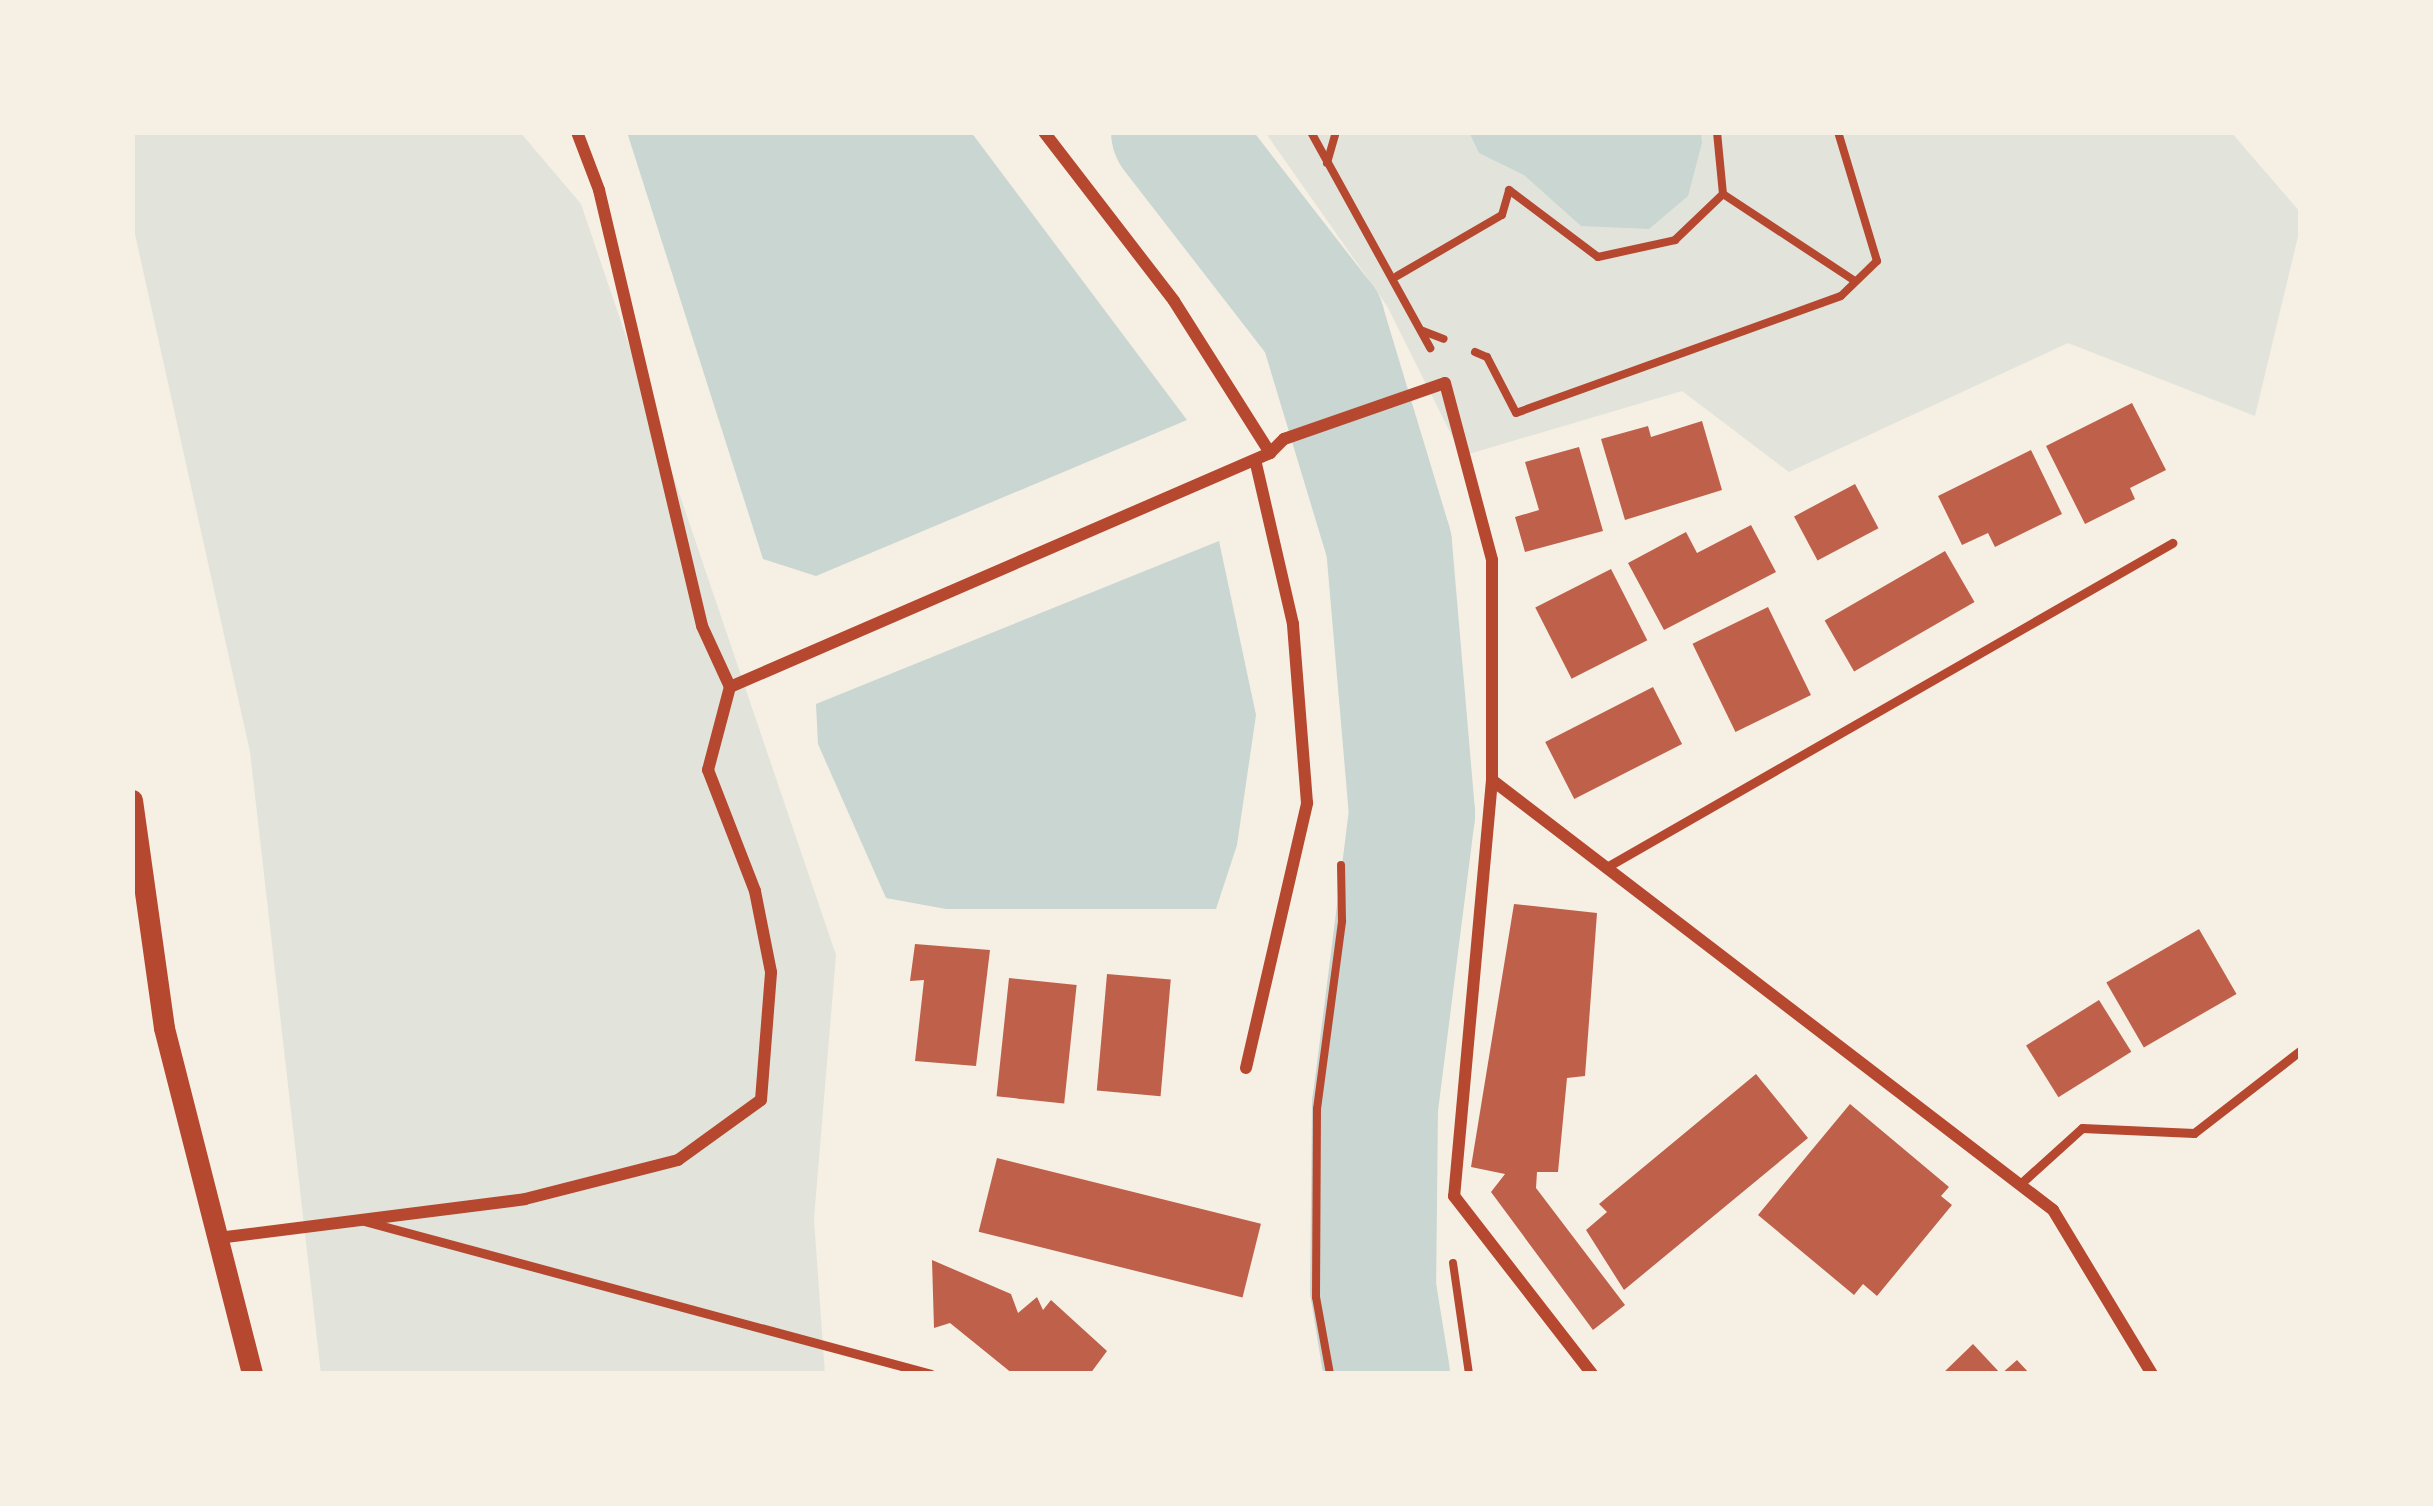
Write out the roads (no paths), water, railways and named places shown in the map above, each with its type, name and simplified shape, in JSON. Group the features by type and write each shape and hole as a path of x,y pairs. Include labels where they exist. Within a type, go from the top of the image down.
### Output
{"street":[{"path":"218,1238 525,1199 678,1160 761,1100 771,972 755,891 708,770 730,687 701,626 599,190 577,132"},
{"path":"1044,132 1174,301 1270,453"},
{"path":"730,687 1255,460 1284,440 1445,382 1492,560 1492,780 1454,1196 1592,1374"},
{"path":"1246,1068 1306,803 1293,624 1255,460"},
{"path":"1492,780 2053,1210 2152,1374"},
{"path":"132,800 164,1028 253,1374"}],"lane":[{"path":"1605,868 2172,543"},
{"path":"2019,1185 2082,1128 2194,1133 2301,1050"},
{"path":"359,1220 931,1374"}],"waterway":[{"path":"1174,132 1322,323 1389,545 1412,814 1375,1105 1373,1288 1387,1374"}]}
